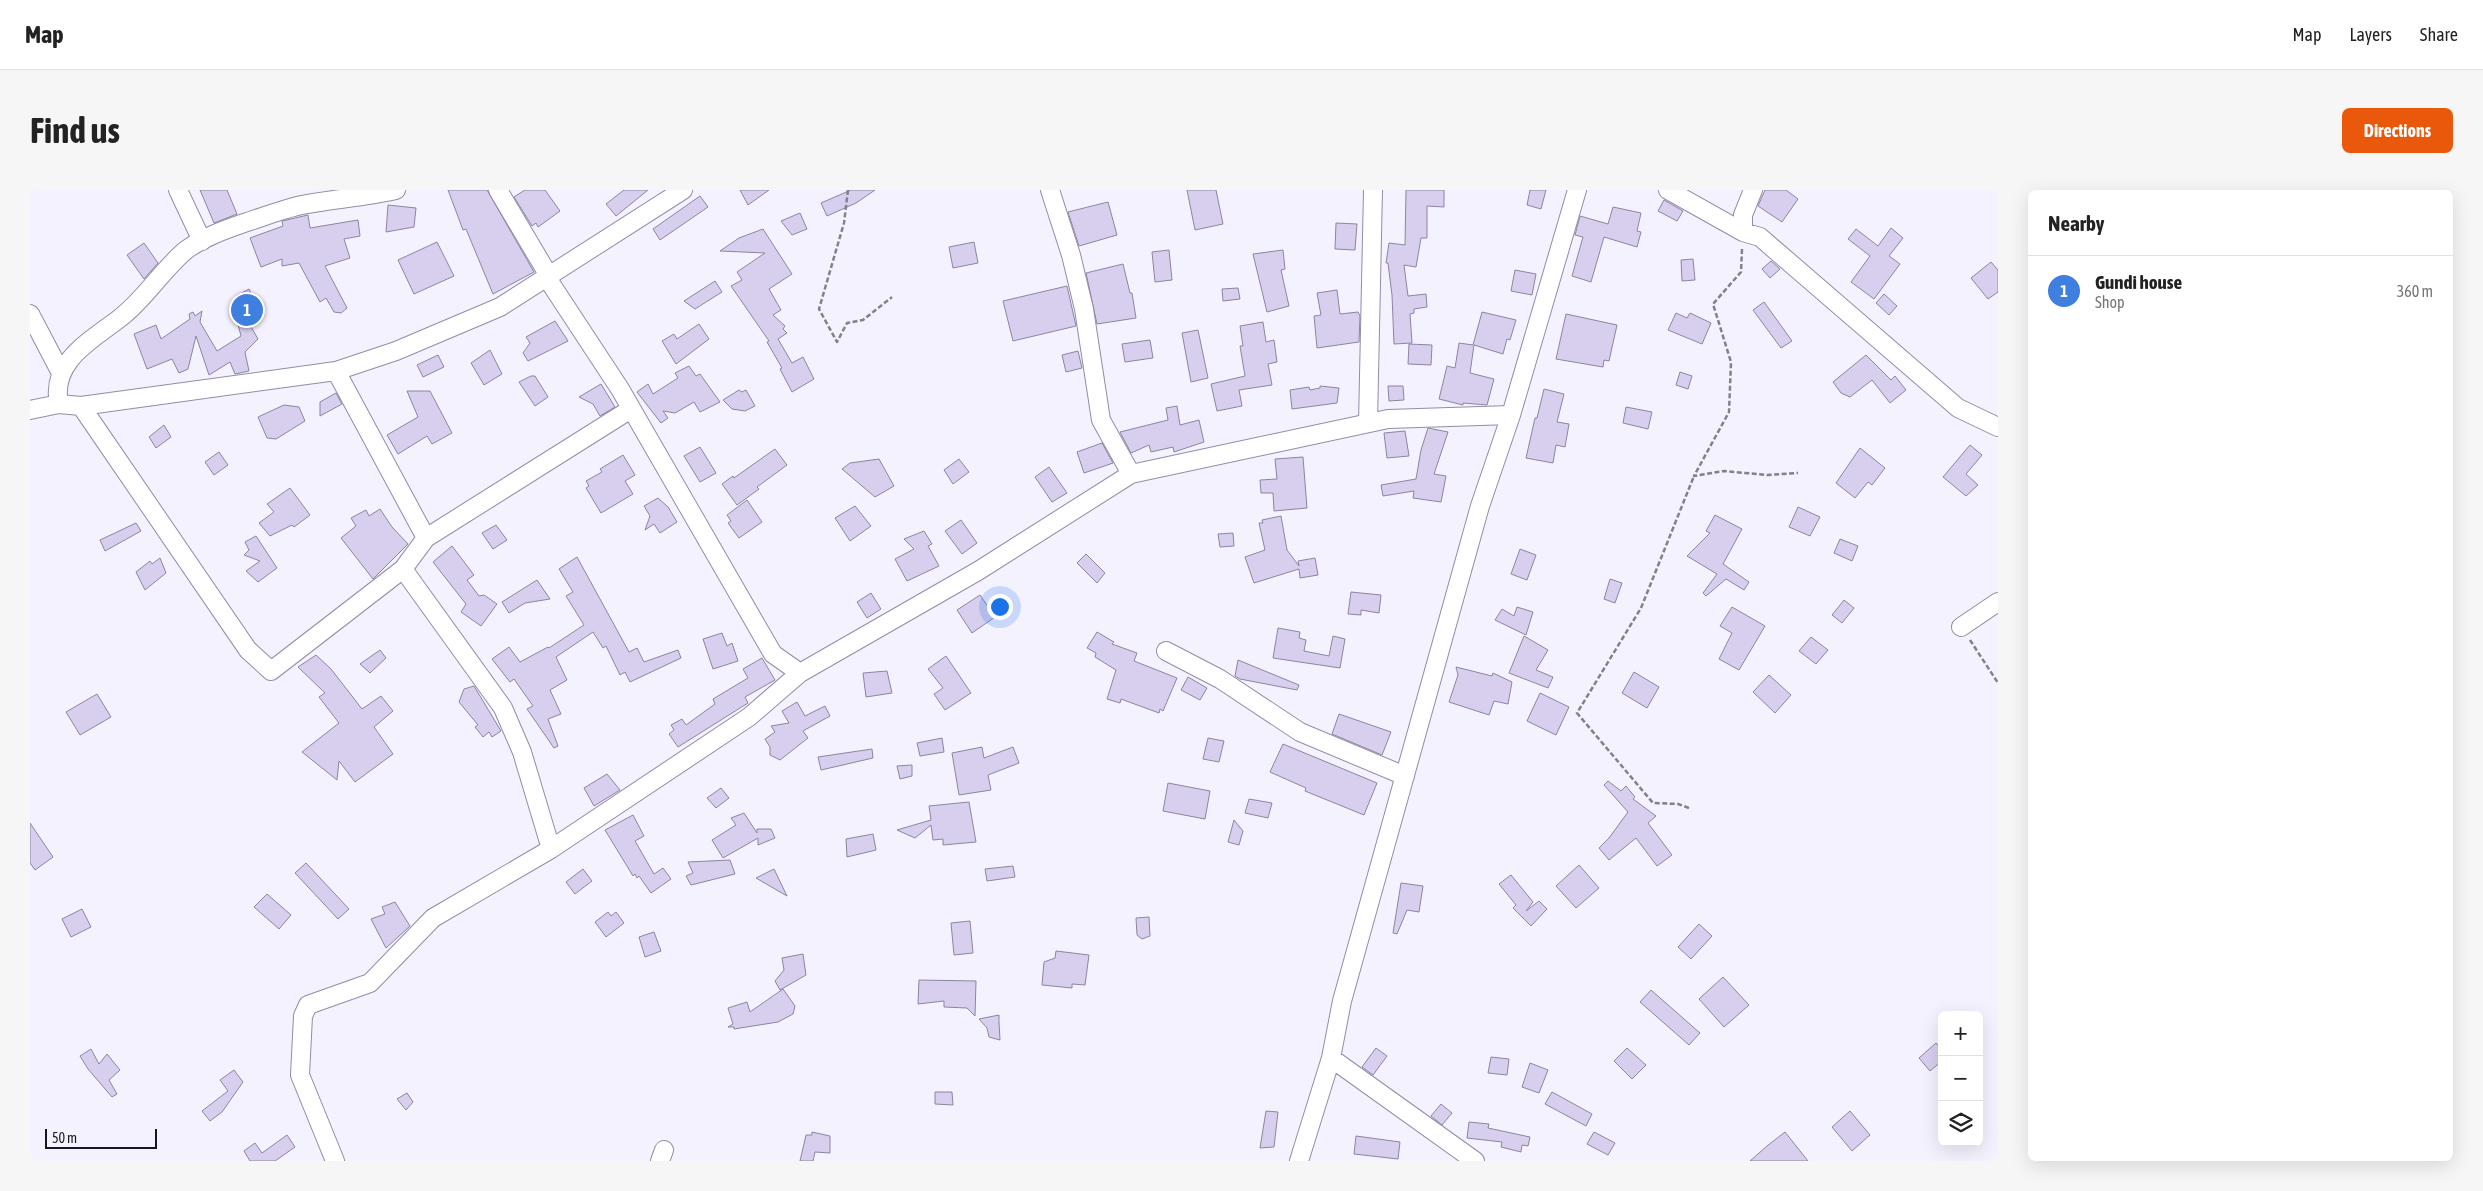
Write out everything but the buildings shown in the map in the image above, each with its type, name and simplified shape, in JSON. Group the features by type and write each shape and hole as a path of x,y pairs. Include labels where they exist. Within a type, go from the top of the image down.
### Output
{"street":[{"path":"178,190 202,241"},
{"path":"59,404 56,392 61,372 74,354 130,310 186,251 217,232 301,205 372,196 396,190"},
{"path":"498,190 548,277 631,409 773,654 800,674"},
{"path":"30,410 59,404 81,406 336,371 429,338 500,307 683,190"},
{"path":"1050,190 1071,255 1084,310 1101,420 1131,474"},
{"path":"1368,423 1373,190"},
{"path":"1299,1161 1331,1058 1342,1000 1480,506 1511,415 1578,190"},
{"path":"1668,190 1743,232 1760,238 1958,408 1998,427"},
{"path":"1743,232 1743,215 1753,190"},
{"path":"30,314 61,372"},
{"path":"336,371 426,538"},
{"path":"81,406 248,650 271,671 404,569 426,538 631,409"},
{"path":"336,1161 300,1074 303,1016 308,1005 370,984 433,918 551,849 749,717 800,674 978,571 1131,474 1388,419 1511,415"},
{"path":"404,569 503,708 522,752 551,849"},
{"path":"1961,627 1998,602"},
{"path":"1166,651 1220,679 1300,732 1405,776"},
{"path":"1331,1058 1475,1161"}],"path":[{"path":"848,190 844,223 819,309 837,342 847,323 863,320 892,297"},
{"path":"1689,808 1678,804 1653,803 1577,713 1642,608 1694,476 1729,412 1731,362 1713,304 1741,272 1743,232"},
{"path":"1694,476 1724,471 1767,475 1798,473"},
{"path":"1961,627 1998,683"}],"place":[{"name":"Gundi house","path":"247,310"}]}
